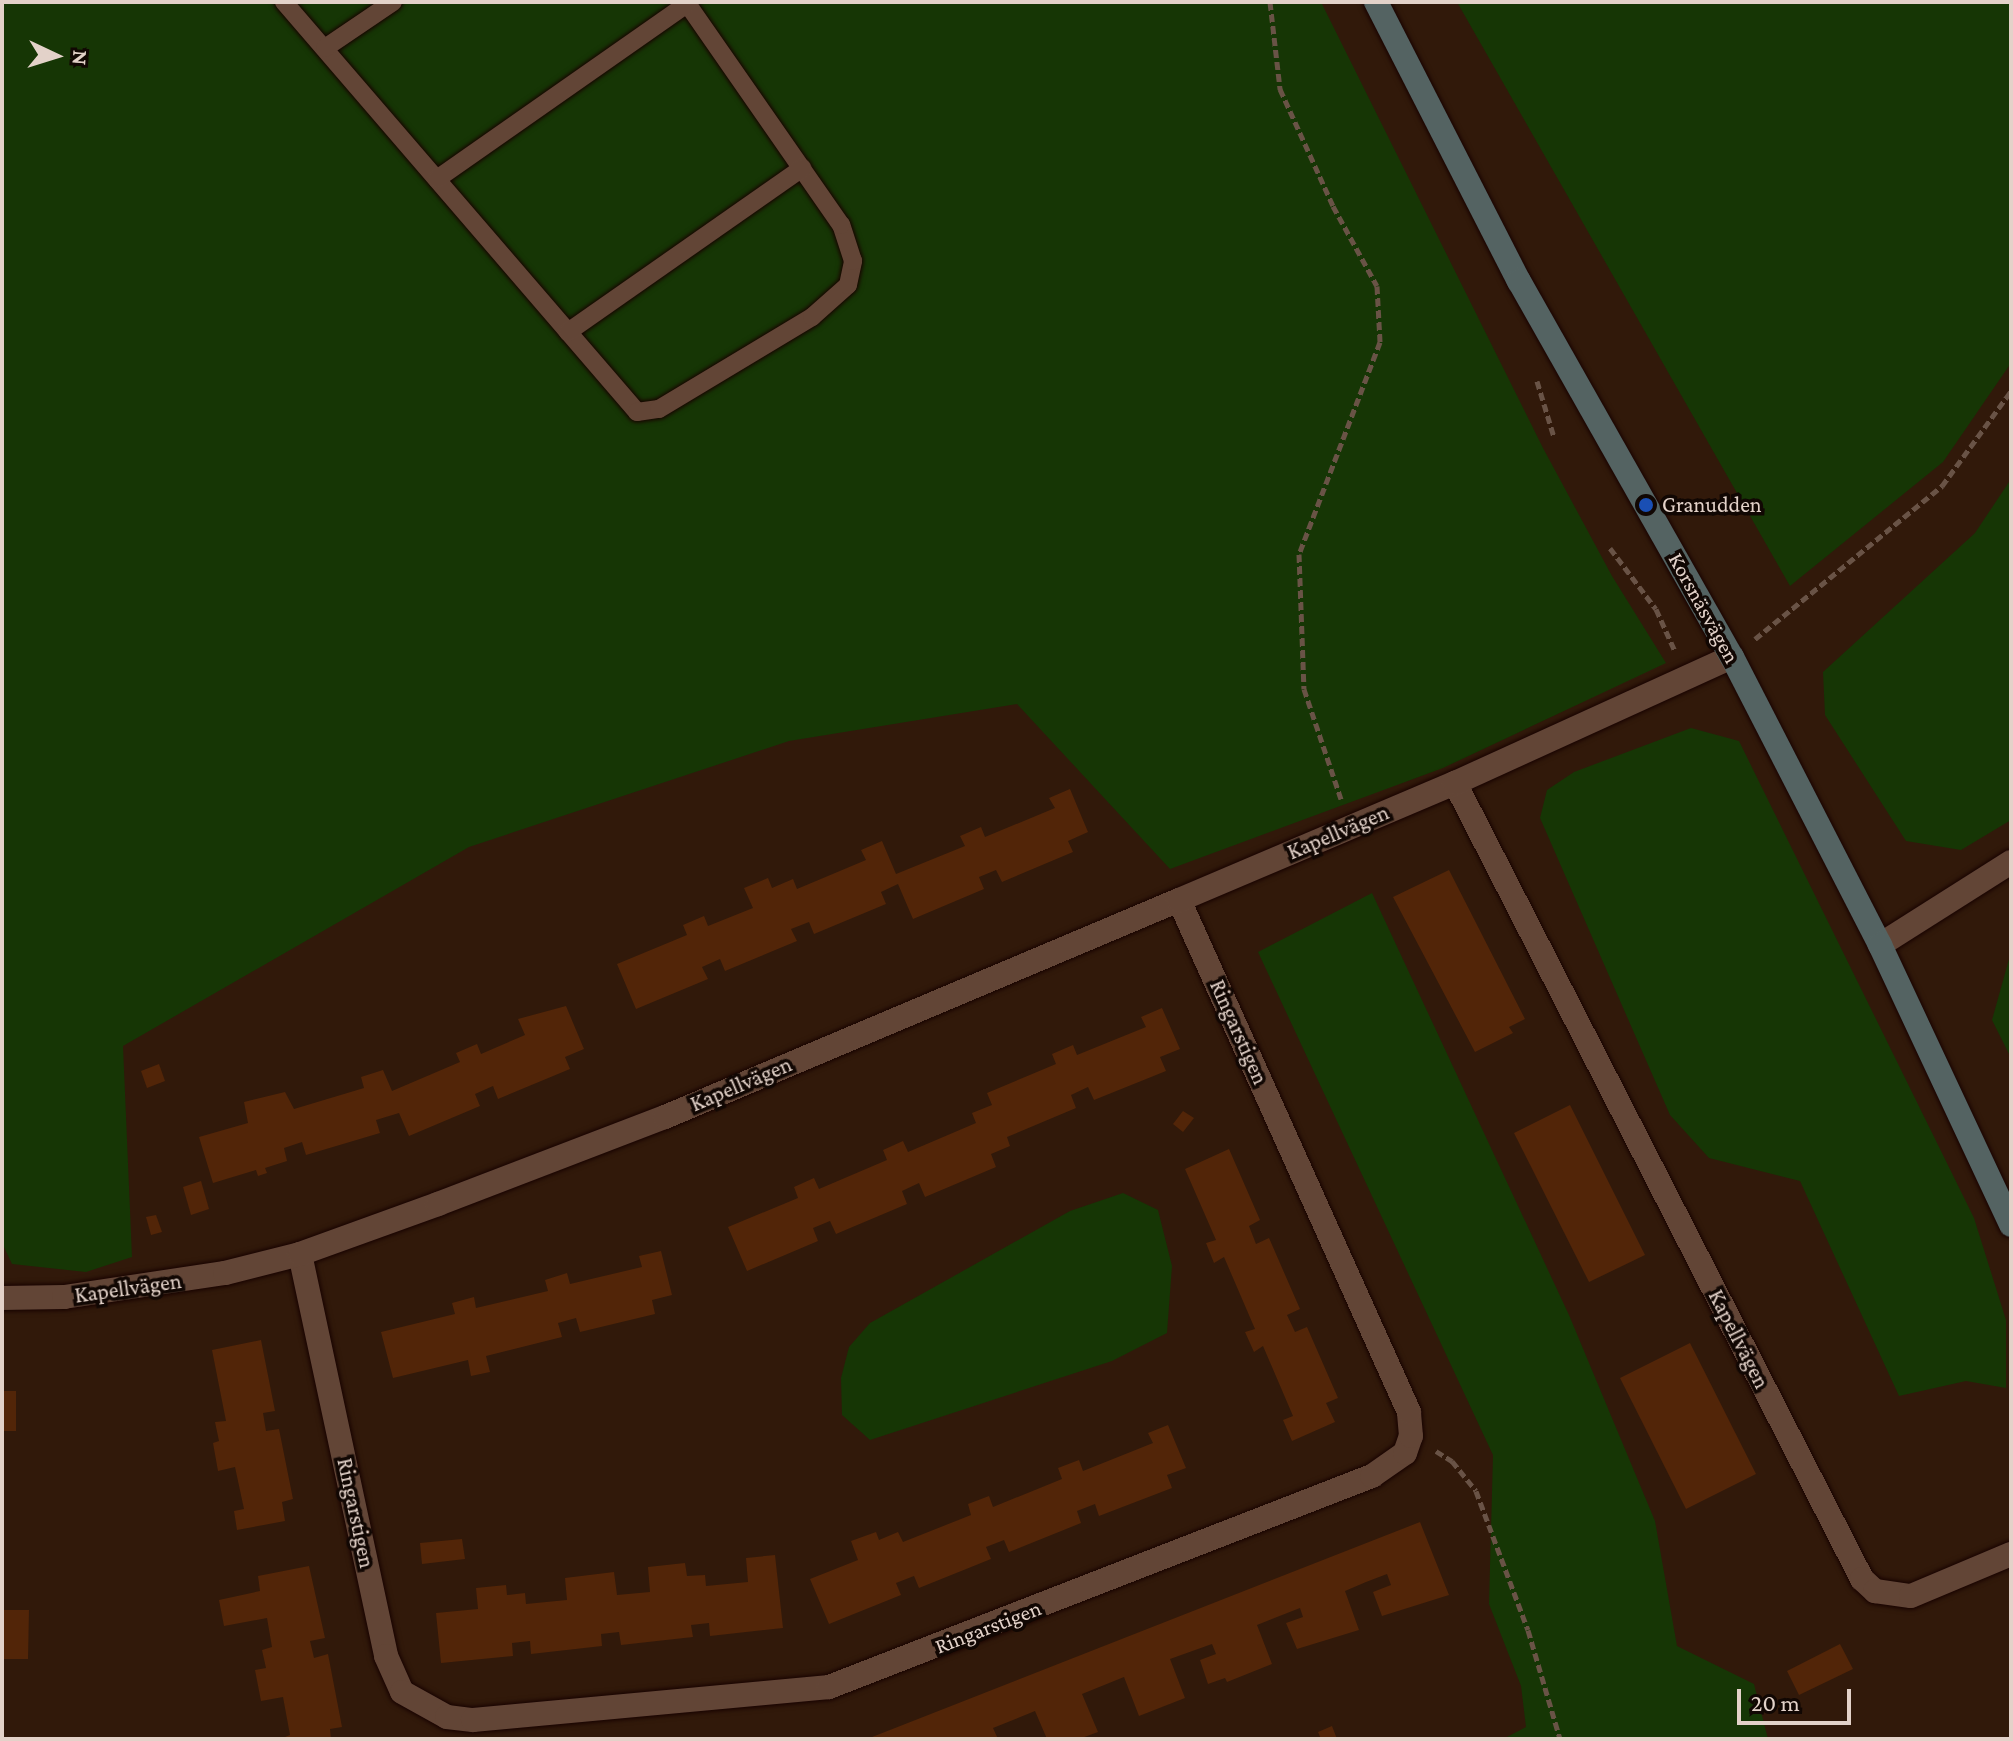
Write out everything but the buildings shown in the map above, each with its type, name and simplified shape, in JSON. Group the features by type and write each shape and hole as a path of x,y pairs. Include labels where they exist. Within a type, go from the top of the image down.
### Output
{"street":[{"name":"Korsnäsvägen","path":"1376,2 1519,281 1732,657 1880,945 2011,1225"},
{"name":"Kapellvägen","path":"2,1298 122,1290 300,1254 665,1117 1455,783 1732,657"},
{"name":"Kapellvägen","path":"1455,783 1862,1579 1875,1591 1911,1596 2011,1554"},
{"path":"1880,945 2011,862"},
{"name":"Ringarstigen","path":"300,1254 386,1656 402,1692 447,1717 473,1720 829,1687 1372,1476 1399,1460 1411,1436 1409,1412 1179,900"}],"lane":[{"path":"284,2 637,412 659,409 812,317 848,285 853,261 841,225 686,3 437,179"},
{"path":"325,48 393,2"},
{"path":"568,332 802,168"}],"path":[{"path":"1270,2 1280,89 1333,206 1377,286 1380,342 1299,554 1304,689 1350,827"},
{"path":"1732,657 1942,486 2011,391"},
{"path":"1610,548 1656,609 1687,677"},
{"path":"1411,1436 1452,1461 1476,1491 1528,1630 1560,1739"}],"green space":[{"path":"2,2 1321,2 1543,448 1612,576 1666,663 1443,768 1170,869 1017,704 789,741 469,847 123,1046 132,1257 86,1272 12,1264 2,1243"},
{"path":"1457,2 2011,2 2011,363 1943,462 1790,586"},
{"path":"2011,479 2011,820 1961,850 1906,841 1825,715 1823,672 1975,533"},
{"path":"1691,728 1739,741 1974,1218 2006,1320 2006,1388 1966,1381 1899,1396 1800,1181 1709,1158 1670,1115 1540,818 1547,790 1574,772"},
{"path":"1372,893 1569,1315 1655,1521 1677,1646 1754,1684 1768,1739 1503,1739 1526,1727 1521,1686 1489,1604 1493,1455 1258,952"},
{"path":"2011,952 2011,1058 1992,1020"},
{"path":"1123,1193 1158,1210 1172,1266 1167,1333 1112,1361 870,1440 842,1415 841,1378 849,1347 870,1323 1070,1211"}],"place":[{"name":"Granudden","path":"1646,505"}]}
